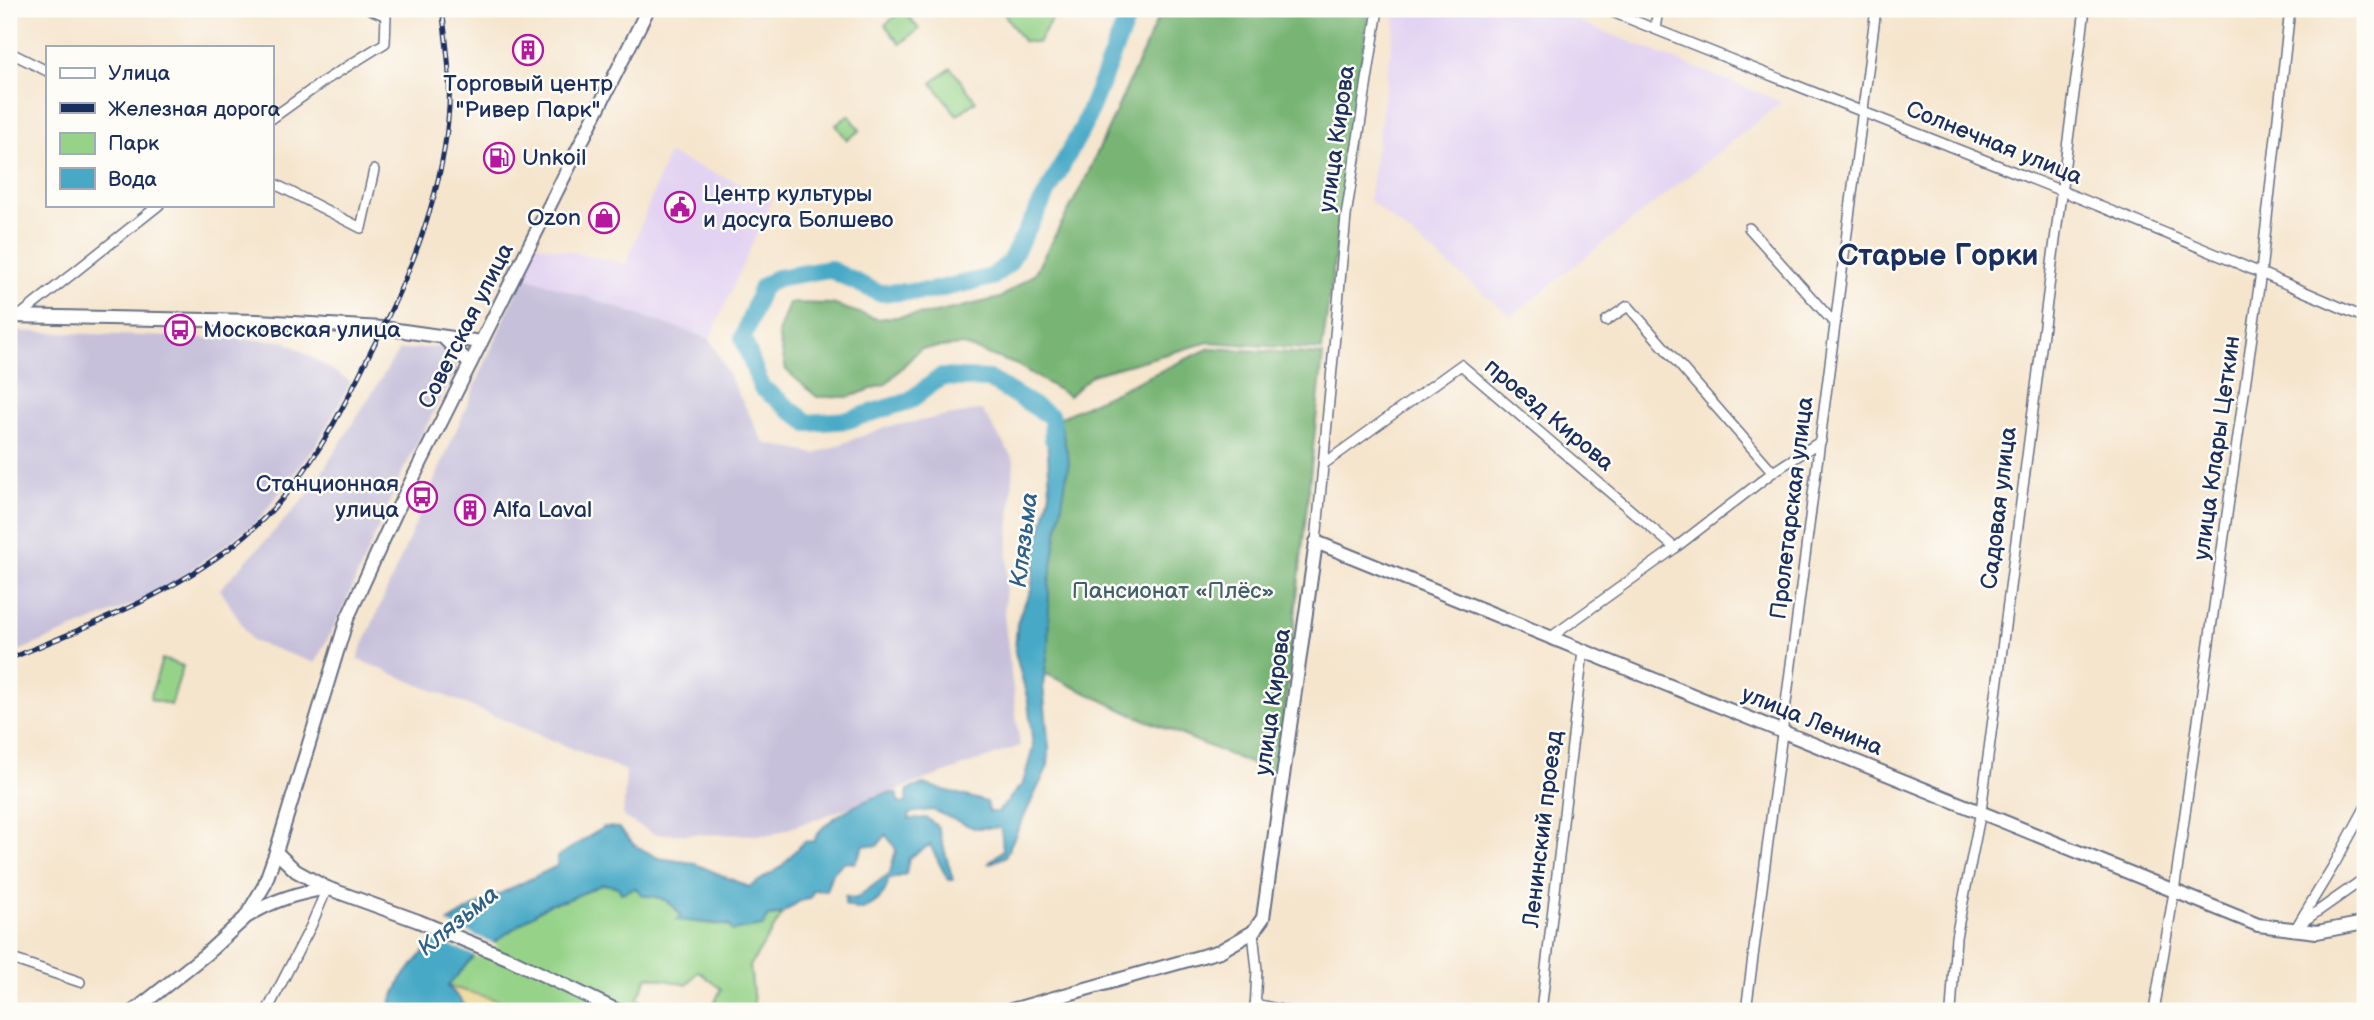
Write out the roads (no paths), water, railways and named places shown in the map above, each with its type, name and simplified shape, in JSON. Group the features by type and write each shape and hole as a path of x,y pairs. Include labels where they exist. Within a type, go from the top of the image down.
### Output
{"street":[{"path":"273,118 324,81 385,43 386,16 370,9"},
{"name":"Советская улица","path":"276,852 347,619 396,512 648,9"},
{"name":"улица Кирова","path":"1253,932 1263,918 1268,899 1316,542 1346,216 1378,9"},
{"name":"Солнечная улица","path":"1605,9 1864,110 2261,272 2365,318"},
{"path":"1656,29 1658,9"},
{"name":"Пролетарская улица","path":"1746,1011 1876,9"},
{"name":"Садовая улица","path":"1951,1011 1955,937 1981,811 2085,9"},
{"name":"улица Клары Цеткин","path":"2154,1011 2174,892 2261,272 2290,9"},
{"path":"9,52 46,70"},
{"path":"273,183 361,228 374,170"},
{"path":"14,317 158,206"},
{"path":"1749,228 1835,324"},
{"path":"1606,321 1628,306 1773,472"},
{"path":"14,317 257,321 383,328 481,342"},
{"path":"443,337 470,364"},
{"name":"проезд Кирова","path":"1325,463 1461,365 1675,548"},
{"path":"1551,637 1675,548 1773,472 1821,440"},
{"name":"улица Ленина","path":"1316,542 2258,925 2317,932 2365,923"},
{"name":"Ленинский проезд","path":"1541,1011 1583,651"},
{"path":"2295,928 2365,808"},
{"path":"245,918 264,886 276,852 296,871 327,888 418,921 510,959 618,1011"},
{"path":"2295,928 2365,878"},
{"path":"134,1011 206,954 245,918 277,900 327,888"},
{"path":"267,1011 311,926 327,888"},
{"path":"1008,1011 1220,951 1253,932 1257,970 1255,1007 1287,1011"},
{"path":"9,958 80,982"}],"water":[{"path":"1046,415 1059,418 1069,461 1049,583 1048,650 1043,685 1048,766 1005,857 988,864 1003,850 1001,828 974,828 932,810 910,813 909,819 927,818 938,827 953,880 948,880 930,845 909,858 906,874 888,880 885,891 875,903 860,910 845,905 845,896 855,899 890,873 896,849 886,835 877,846 864,845 855,863 844,862 832,873 826,891 814,890 810,899 799,902 782,913 768,916 763,926 732,931 729,925 677,920 681,915 665,900 643,896 636,888 621,893 618,887 603,884 567,900 549,904 473,957 448,986 470,1011 387,1011 402,978 449,922 477,905 557,866 557,857 604,827 619,828 634,845 658,858 693,863 749,887 781,867 803,842 814,841 826,824 837,816 875,797 896,793 899,804 906,803 908,790 923,784 987,802 989,812 998,812 1023,783 1033,748 1028,701 1015,652 1017,624 1031,591 1035,558 1050,492"}],"waterway":[{"name":"Клязьма","path":"1053,439 1052,417 989,379 941,377 909,401 848,420 808,423 761,387 743,338 762,287 777,278 829,269 879,293 930,291 992,277 1009,263 1083,127 1131,9"}],"railway":[{"path":"9,659 126,609 209,563 235,544 279,503 313,457 342,408 383,327 409,270 430,212 444,151 449,106 442,9"}],"place":[{"name":"Торговый центр \"Ривер Парк\"","path":"528,50"},
{"name":"Unkoil","path":"499,158"},
{"name":"Центр культуры и досуга Болшево","path":"680,207"},
{"name":"Ozon","path":"604,218"},
{"name":"Московская улица","path":"180,330"},
{"name":"Станционная улица","path":"422,497"},
{"name":"Alfa Laval","path":"470,510"}],"district":[{"name":"Старые Горки","path":"1938,256"}],"park label":[{"name":"Пансионат «Плёс»","path":"1173,591"}]}
